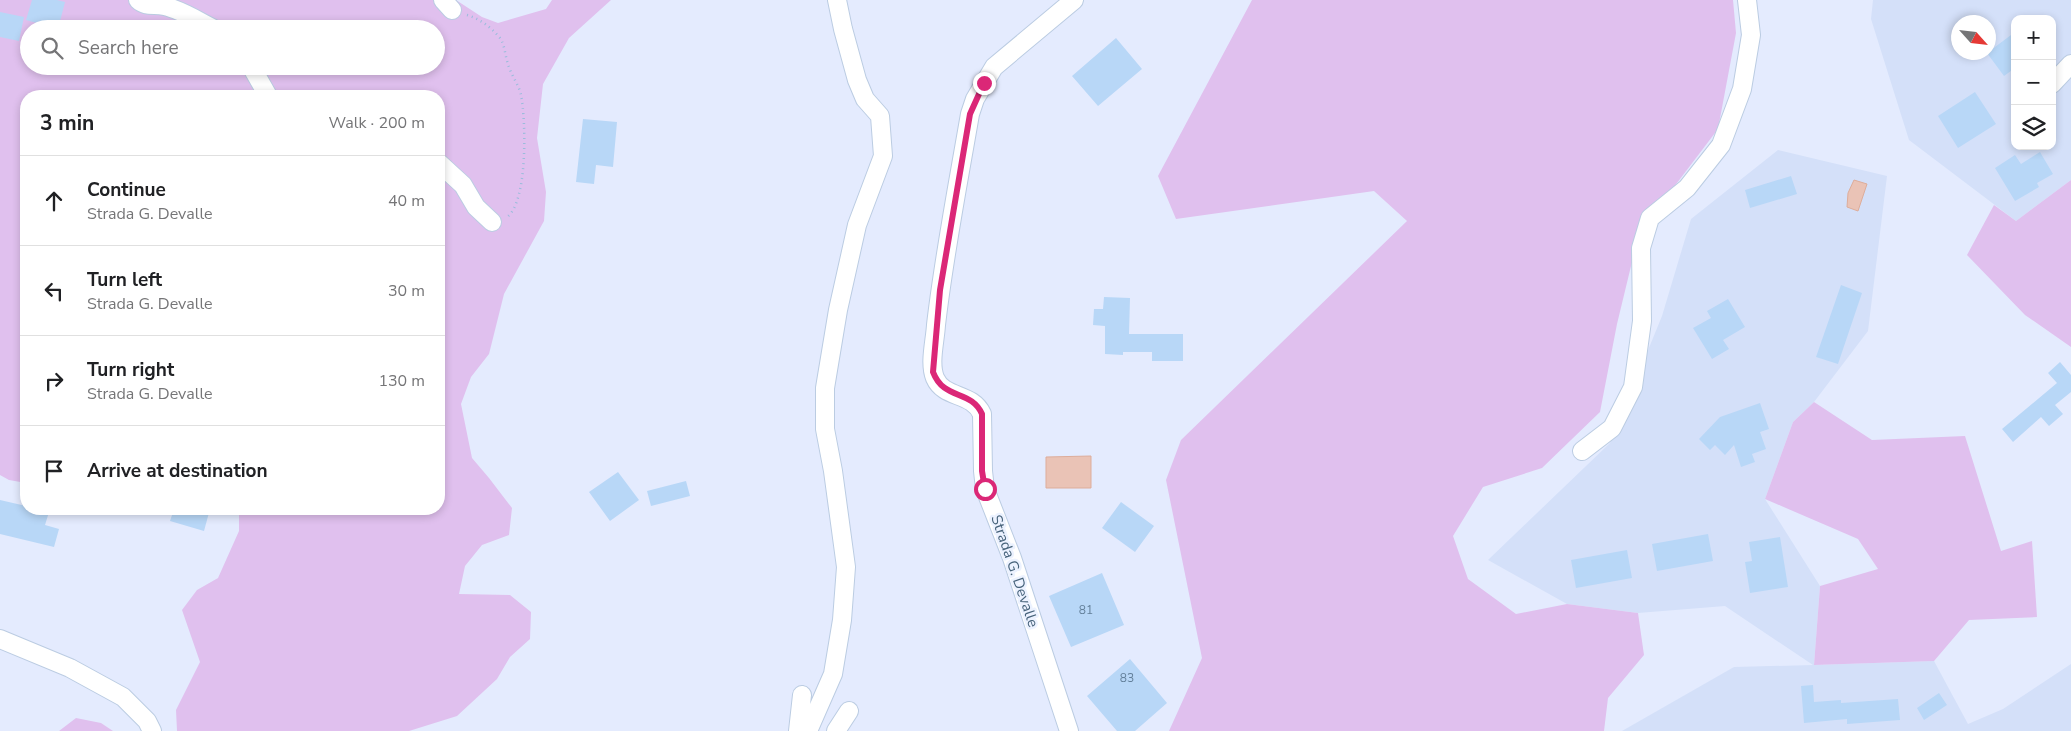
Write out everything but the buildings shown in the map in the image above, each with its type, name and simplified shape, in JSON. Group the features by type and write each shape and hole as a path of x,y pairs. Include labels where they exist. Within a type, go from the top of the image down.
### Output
{"street":[{"path":"138,0 143,4 164,6 197,20"},
{"path":"808,731 833,674 842,620 846,567 834,471 825,429 825,388 838,310 858,225 883,156 880,116 865,99 857,80 837,0"},
{"name":"Strada G. Devalle","path":"1070,731 1012,558 985,489 982,471 982,414 972,400 943,388 936,381 933,372 940,290 970,114 994,67 1074,0"},
{"path":"1582,451 1612,428 1633,387 1642,321 1641,248 1650,218 1687,188 1721,146 1742,89 1752,35 1747,0"},
{"path":"2056,80 2071,64"},
{"path":"256,75 265,90"},
{"path":"445,168 463,185 476,207 492,222"},
{"path":"0,639 70,668 123,697 147,721 152,731"},
{"path":"798,731 802,695"},
{"path":"836,731 849,711"}],"path":[{"path":"448,5 481,20 502,40 508,65 521,94 525,124 522,181 516,205 509,217 492,222"}],"shaded area":[{"path":"0,0 456,0 482,17 498,23 546,9 552,0 611,0 569,38 543,84 537,138 546,192 544,221 504,294 489,354 471,377 461,404 472,458 512,508 509,535 482,545 465,566 459,594 510,595 531,612 530,639 510,657 497,679 457,716 409,731 177,731 176,710 200,662 182,610 197,590 218,578 239,531 239,515 445,515 445,90 20,90 20,482 9,480 0,475"},
{"path":"1252,0 1733,0 1736,33 1718,129 1639,233 1617,324 1600,412 1542,468 1483,487 1453,536 1468,579 1516,614 1567,604 1638,613 1644,655 1608,698 1604,731 1169,731 1202,658 1166,480 1181,440 1407,221 1374,191 1176,219 1158,176"},
{"path":"1873,0 2071,0 2071,180 2016,221 1909,140 1871,19"},
{"path":"1778,150 1887,176 1868,331 1814,402 1793,422 1765,499 1820,586 1814,665 1934,661 1968,724 2003,709 2071,664 2071,731 1622,731 1734,667 1813,665 1725,606 1638,613 1567,604 1488,560 1610,443 1662,316 1691,219"},
{"path":"1854,180 1867,184 1858,211 1847,207 1848,193"},
{"path":"2071,180 2071,347 2025,315 1967,255 1994,205 2016,221"},
{"path":"1814,402 1872,440 1965,436 2001,551 2032,541 2037,617 1969,620 1934,661 1814,665 1820,586 1878,569 1858,539 1765,499 1793,422"},
{"path":"1091,456 1091,488 1046,488 1046,457"},
{"path":"76,718 101,723 113,731 59,731"}],"route":[{"path":"984,83 970,114 940,290 933,372 936,381 943,388 972,400 982,414 982,471 985,489"}]}
